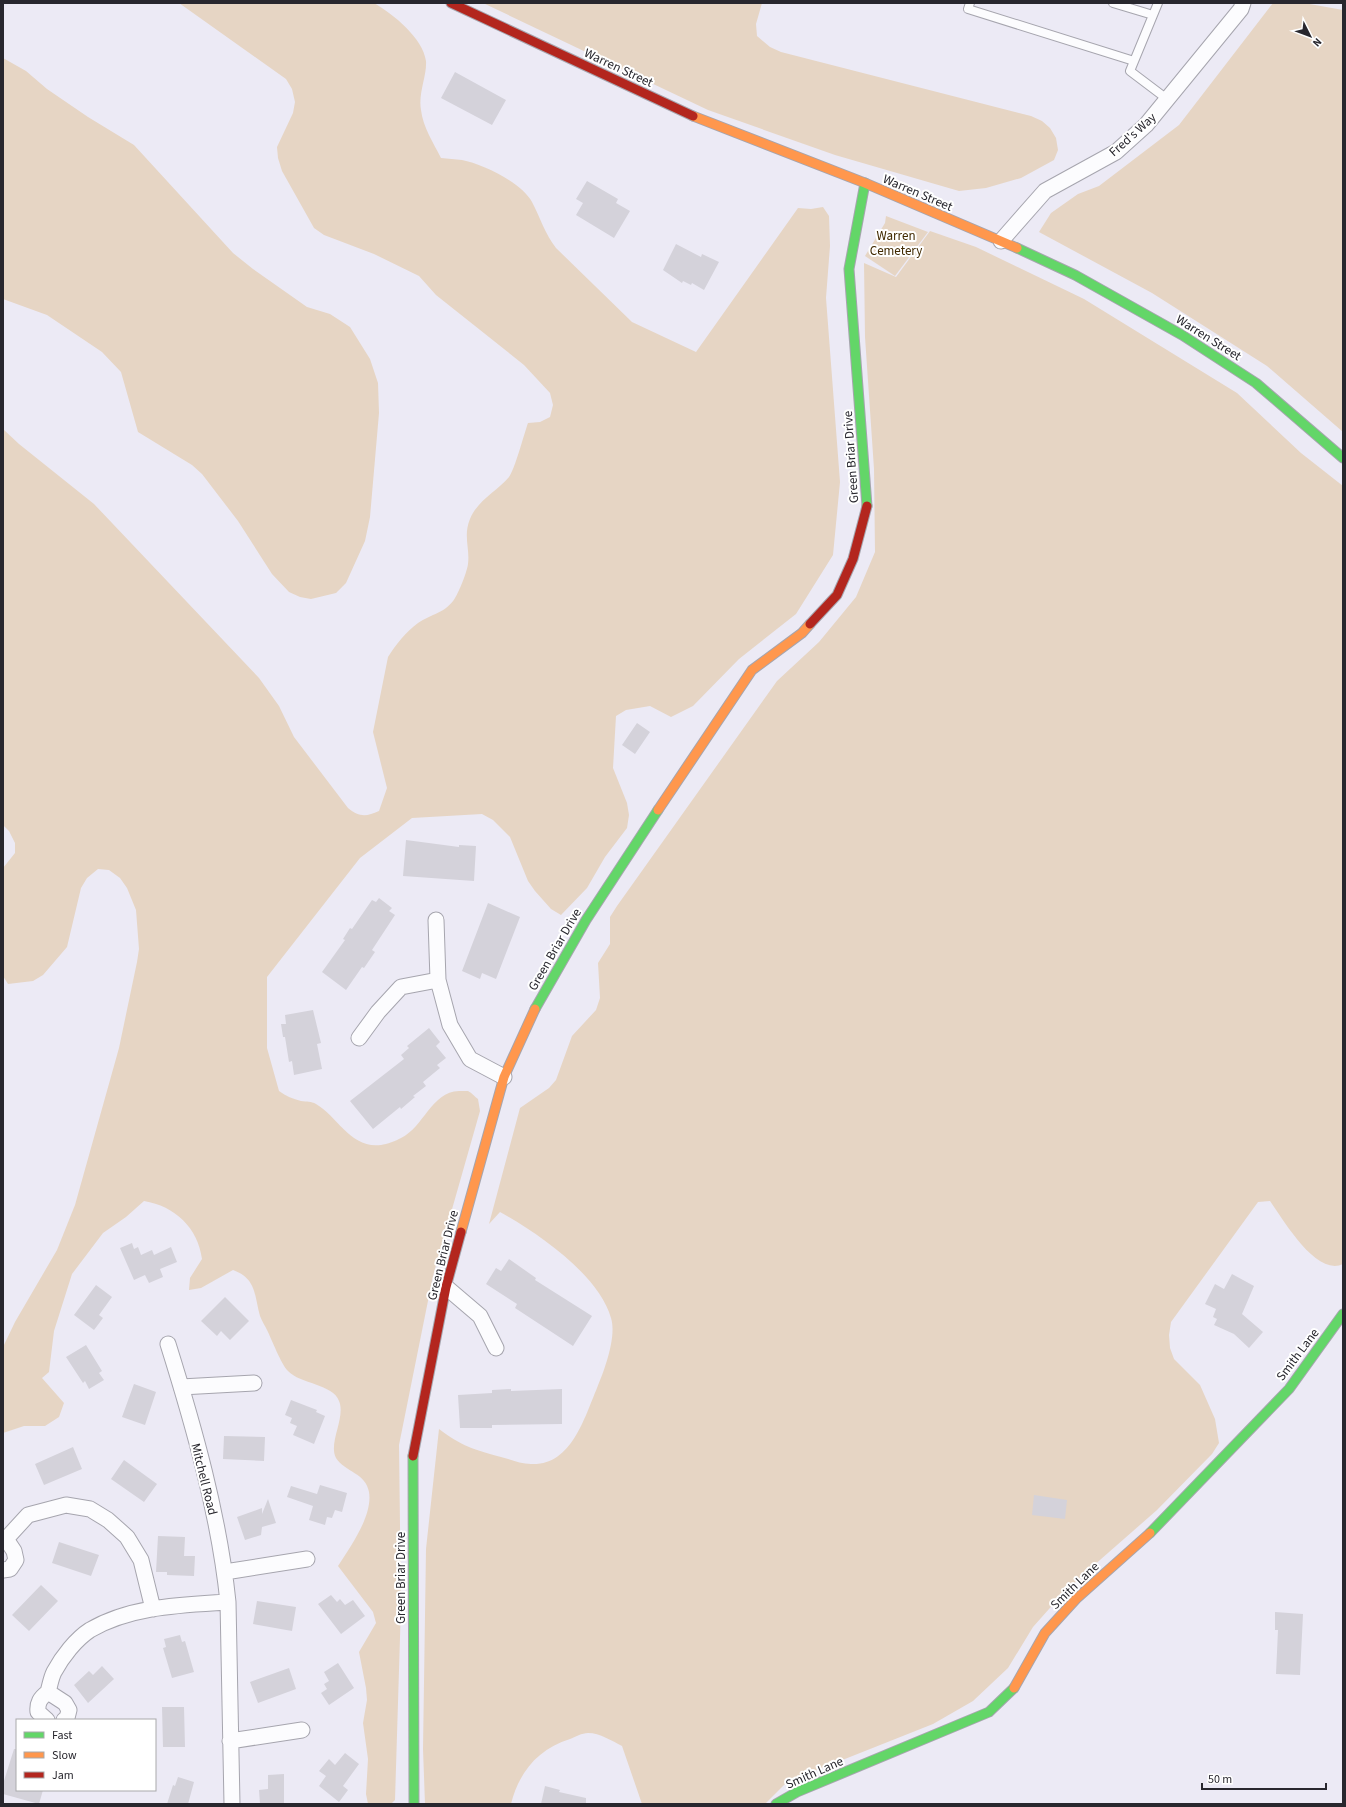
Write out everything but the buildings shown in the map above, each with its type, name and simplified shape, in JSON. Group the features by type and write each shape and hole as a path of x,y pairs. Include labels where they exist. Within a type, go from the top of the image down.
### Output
{"street":[{"name":"Warren Street","path":"451,3 703,121 865,183 1001,241 1075,275 1182,335 1256,383 1343,458"},
{"name":"Fred's Way","path":"1001,241 1045,191 1116,152 1146,125 1241,8 1243,3"},
{"name":"Green Briar Drive","path":"414,1804 413,1458 446,1287 504,1077 537,1005 586,920 729,703 752,670 802,633 837,595 853,558 867,510 850,269 865,183"},
{"path":"436,920 438,980 450,1025 470,1059 504,1077"},
{"path":"359,1038 378,1012 401,987 438,980"},
{"path":"446,1287 480,1316 496,1348"},
{"name":"Smith Lane","path":"776,1804 797,1792 989,1712 1012,1691 1045,1633 1076,1599 1156,1527 1289,1389 1343,1314"},
{"name":"Mitchell Road","path":"168,1344 181,1386 214,1513 225,1572 228,1602 232,1804"},
{"path":"181,1386 254,1383"},
{"path":"3,1570 10,1569 16,1560 14,1551 5,1539 28,1515 66,1505 90,1509 108,1520 127,1537 141,1560 153,1610"},
{"path":"225,1572 307,1559"},
{"path":"46,1719 38,1712 38,1705 42,1696 48,1692 54,1672 69,1649 90,1630 123,1616 166,1606 228,1602"},
{"path":"48,1692 65,1703 69,1710 66,1719"},
{"path":"230,1741 302,1730"}],"lane":[{"path":"970,3 968,9 1134,61"},
{"path":"1113,3 1153,15"},
{"path":"1158,3 1130,71 1167,99"}],"green space":[{"path":"179,3 374,3 390,13 413,35 424,52 426,67 420,104 426,128 441,158 471,162 491,170 511,181 527,195 532,202 552,243 556,248 632,322 696,352 798,208 811,209 823,207 829,216 830,246 826,298 840,482 833,555 796,614 739,659 693,706 671,717 650,706 626,710 616,716 613,768 627,803 629,815 627,828 605,857 587,888 561,915 551,909 535,891 528,881 510,837 493,820 482,814 412,818 360,858 267,977 267,1048 279,1091 282,1093 301,1101 316,1104 353,1137 370,1145 389,1143 409,1133 434,1103 449,1093 468,1091 478,1099 480,1111 433,1276 399,1445 401,1605 395,1800 391,1804 368,1804 366,1794 368,1759 363,1723 367,1700 359,1652 376,1623 373,1612 338,1566 360,1531 368,1511 369,1492 364,1481 340,1463 336,1458 334,1445 341,1407 336,1395 323,1387 300,1379 285,1368 261,1318 251,1283 246,1278 233,1270 201,1288 189,1290 190,1278 202,1259 196,1238 190,1228 175,1213 166,1208 144,1201 126,1217 103,1233 72,1274 54,1331 49,1372 42,1378 64,1403 59,1417 45,1426 24,1426 3,1433 3,1347 15,1322 57,1250 75,1205 119,1048 139,949 136,910 127,888 120,878 109,870 98,869 87,878 81,888 67,947 43,975 33,981 8,984 3,976 3,868 15,853 15,843 9,831 3,825 3,429 19,444 94,504 259,678 279,706 294,737 348,808 356,813 366,815 379,811 387,788 373,732 388,657 394,647 418,623 443,610 455,598 463,582 467,568 467,531 473,513 482,501 509,477 517,459 528,423 540,422 550,417 553,405 550,393 524,365 436,295 419,276 374,254 324,235 314,228 282,171 278,158 277,147 293,113 295,102 292,89 286,79"},
{"path":"483,3 762,3 756,24 757,36 770,47 781,52 1031,116 1042,121 1050,128 1056,138 1058,150 1054,160 1021,178 986,188 959,191 835,155 708,110"},
{"path":"1273,3 1304,3 1343,10 1343,432 1267,366 1152,293 1039,232 1051,213 1078,194 1099,186 1179,125"},
{"path":"3,58 26,71 47,89 88,117 134,145 233,253 307,307 330,314 350,327 370,359 378,383 379,413 370,517 365,541 346,583 336,593 311,599 300,597 289,592 272,574 238,521 202,474 192,465 138,432 121,372 102,352 47,315 3,299"},
{"name":"Warren Cemetery","path":"886,216 928,232 895,276 865,256 885,223"},
{"path":"930,231 976,247 1084,299 1237,393 1301,453 1343,486 1343,1264 1333,1266 1322,1262 1311,1255 1301,1244 1270,1201 1258,1202 1171,1322 1169,1335 1170,1348 1174,1359 1200,1385 1215,1419 1219,1443 1212,1454 1157,1510 1084,1574 1057,1600 1033,1627 1008,1668 973,1701 933,1724 787,1782 765,1804 642,1804 622,1746 601,1736 588,1733 581,1734 559,1743 539,1756 525,1772 519,1782 511,1804 425,1804 423,1749 426,1549 439,1429 454,1440 483,1452 527,1464 545,1463 566,1449 581,1426 603,1373 611,1344 611,1318 604,1302 594,1286 581,1271 549,1243 500,1212 489,1224 520,1108 549,1088 556,1080 572,1036 596,1010 600,998 598,963 610,944 610,917 617,906 777,681 819,642 856,597 875,552 874,469 865,337 864,263 896,277"}],"traffic: fast":[{"path":"865,183 849,269 867,506"},
{"path":"1017,248 1075,275 1182,335 1256,383 1343,458"},
{"path":"535,1009 586,920 658,810"},
{"path":"1150,1533 1289,1389 1343,1314"},
{"path":"413,1456 414,1804"},
{"path":"776,1804 797,1792 989,1712 1014,1688"}],"traffic: slow":[{"path":"693,116 865,183 1017,248"},
{"path":"658,810 752,670 802,633 810,624"},
{"path":"461,1232 504,1077 535,1009"},
{"path":"1014,1688 1045,1633 1076,1599 1150,1533"}],"traffic: jam":[{"path":"451,3 693,116"},
{"path":"810,624 837,595 853,559 867,506"},
{"path":"413,1456 446,1287 461,1232"}]}
